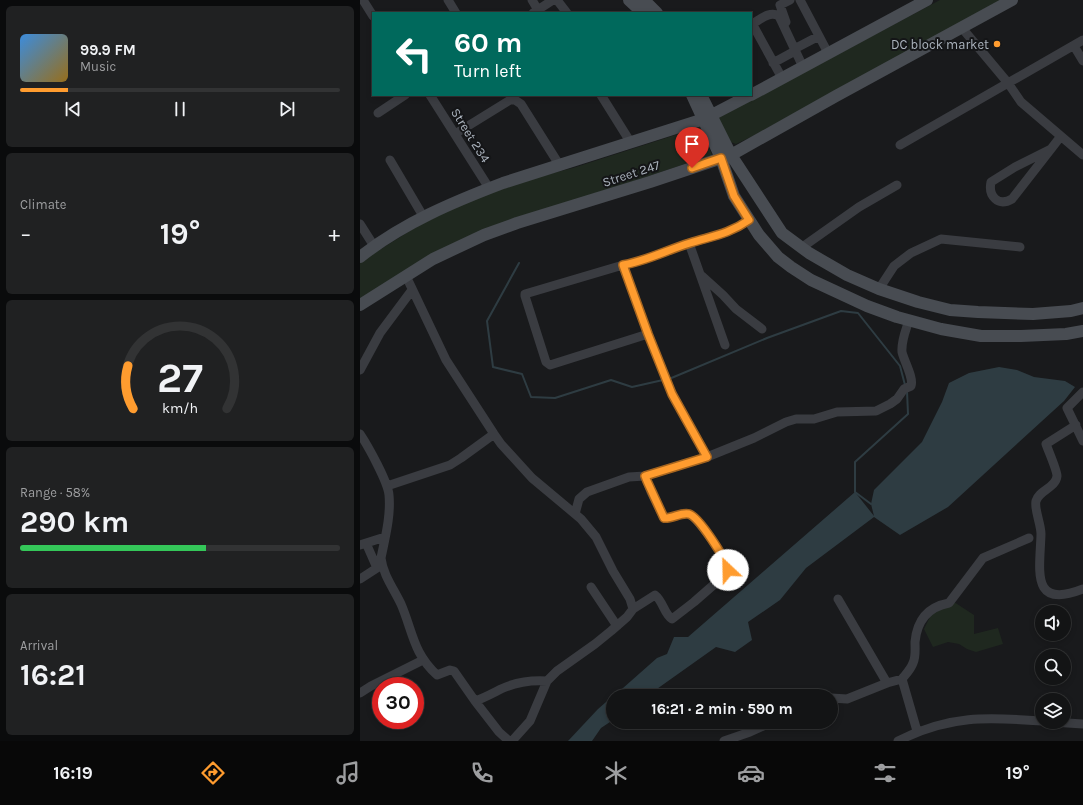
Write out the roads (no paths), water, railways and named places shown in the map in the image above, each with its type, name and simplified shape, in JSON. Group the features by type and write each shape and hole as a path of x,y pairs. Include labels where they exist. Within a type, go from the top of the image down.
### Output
{"street":[{"path":"363,0 372,14"},
{"path":"448,0 455,12"},
{"path":"532,0 536,11 553,0"},
{"path":"558,0 566,12"},
{"path":"629,0 642,12"},
{"path":"644,0 656,12"},
{"path":"790,0 780,5 780,8 796,49"},
{"path":"800,0 828,53"},
{"path":"752,94 828,53 909,4 927,0"},
{"name":"Street 247","path":"360,305 433,259 484,235 517,223 726,157 1012,0"},
{"path":"782,78 754,27 754,23 770,14 779,16 804,66"},
{"path":"962,28 1008,83 1021,102 1083,155"},
{"path":"773,63 819,36"},
{"path":"900,145 1083,40"},
{"path":"1074,46 1083,61"},
{"path":"378,113 404,96"},
{"name":"Street 234","path":"431,96 489,188"},
{"path":"602,96 632,143"},
{"path":"693,96 708,118"},
{"path":"701,96 708,118 726,157 782,233 801,248 847,275 898,296 950,310 1033,314 1071,311 1083,308"},
{"path":"360,256 423,216 489,188 708,118 749,96"},
{"path":"455,134 510,100 515,100 521,104 560,166"},
{"path":"1051,149 1015,166 991,182 990,189 994,198 998,201 1004,202 1012,199 1051,149 1061,136"},
{"path":"726,157 734,196 749,220 769,248 791,267 811,280 866,306 941,329 981,336 1066,334 1083,331"},
{"path":"390,160 423,216"},
{"path":"801,248 859,207 897,185"},
{"path":"648,334 553,365 548,364 546,362 525,294 636,262 689,243 725,234 749,220"},
{"path":"360,224 374,246"},
{"path":"879,289 894,266 911,253 941,239 1020,247"},
{"path":"689,243 725,345"},
{"path":"623,265 666,379 707,457"},
{"path":"700,274 736,309 762,329"},
{"path":"406,276 446,360 500,444 532,478 581,519 596,537 633,608"},
{"path":"360,370 380,333 412,290"},
{"path":"890,314 898,296"},
{"path":"575,514 579,499 588,492 629,477 645,476 707,457 754,438 786,422 796,419 814,419 837,412 871,412 881,410 897,399 912,381 902,352 902,344 909,320"},
{"path":"1083,392 1067,408 1083,441"},
{"path":"1076,425 1046,444 1057,475 1055,481 1038,496 1036,502 1041,532 1040,575 1045,590 1049,594 1060,595 1083,589"},
{"path":"360,434 368,445 389,493 389,508 381,558 382,567 400,602 417,648 423,660 437,675 450,670 454,671 499,732 511,741 530,721 547,681 557,671 617,626 631,613 633,608 655,595 659,598 672,619 726,574 728,570 727,565 714,542 692,516 687,514 664,518 645,476"},
{"path":"387,486 450,465 494,434"},
{"path":"360,579 377,568 363,544 385,537"},
{"path":"838,698 847,699 887,683 902,679 913,664 916,638 919,626 925,615 938,606 949,604 983,558 1029,538"},
{"path":"591,588 617,626"},
{"path":"838,599 887,683"},
{"path":"360,693 423,660"},
{"path":"902,679 917,731"},
{"path":"475,701 503,688 521,682 533,680 547,681"},
{"path":"898,741 917,731 958,720 999,718 1035,721"},
{"path":"1071,723 1083,724"},
{"path":"724,741 757,729"},
{"path":"750,732 754,741"}],"waterway":[{"path":"519,263 487,321 493,367 522,374 531,397 555,398 611,380 632,387 663,380"},
{"path":"669,379 767,338 841,311 858,313 900,366 905,385"},
{"path":"871,504 855,492 855,462 908,414 907,391"}],"place":[{"name":"DC block market","path":"997,44"}]}
